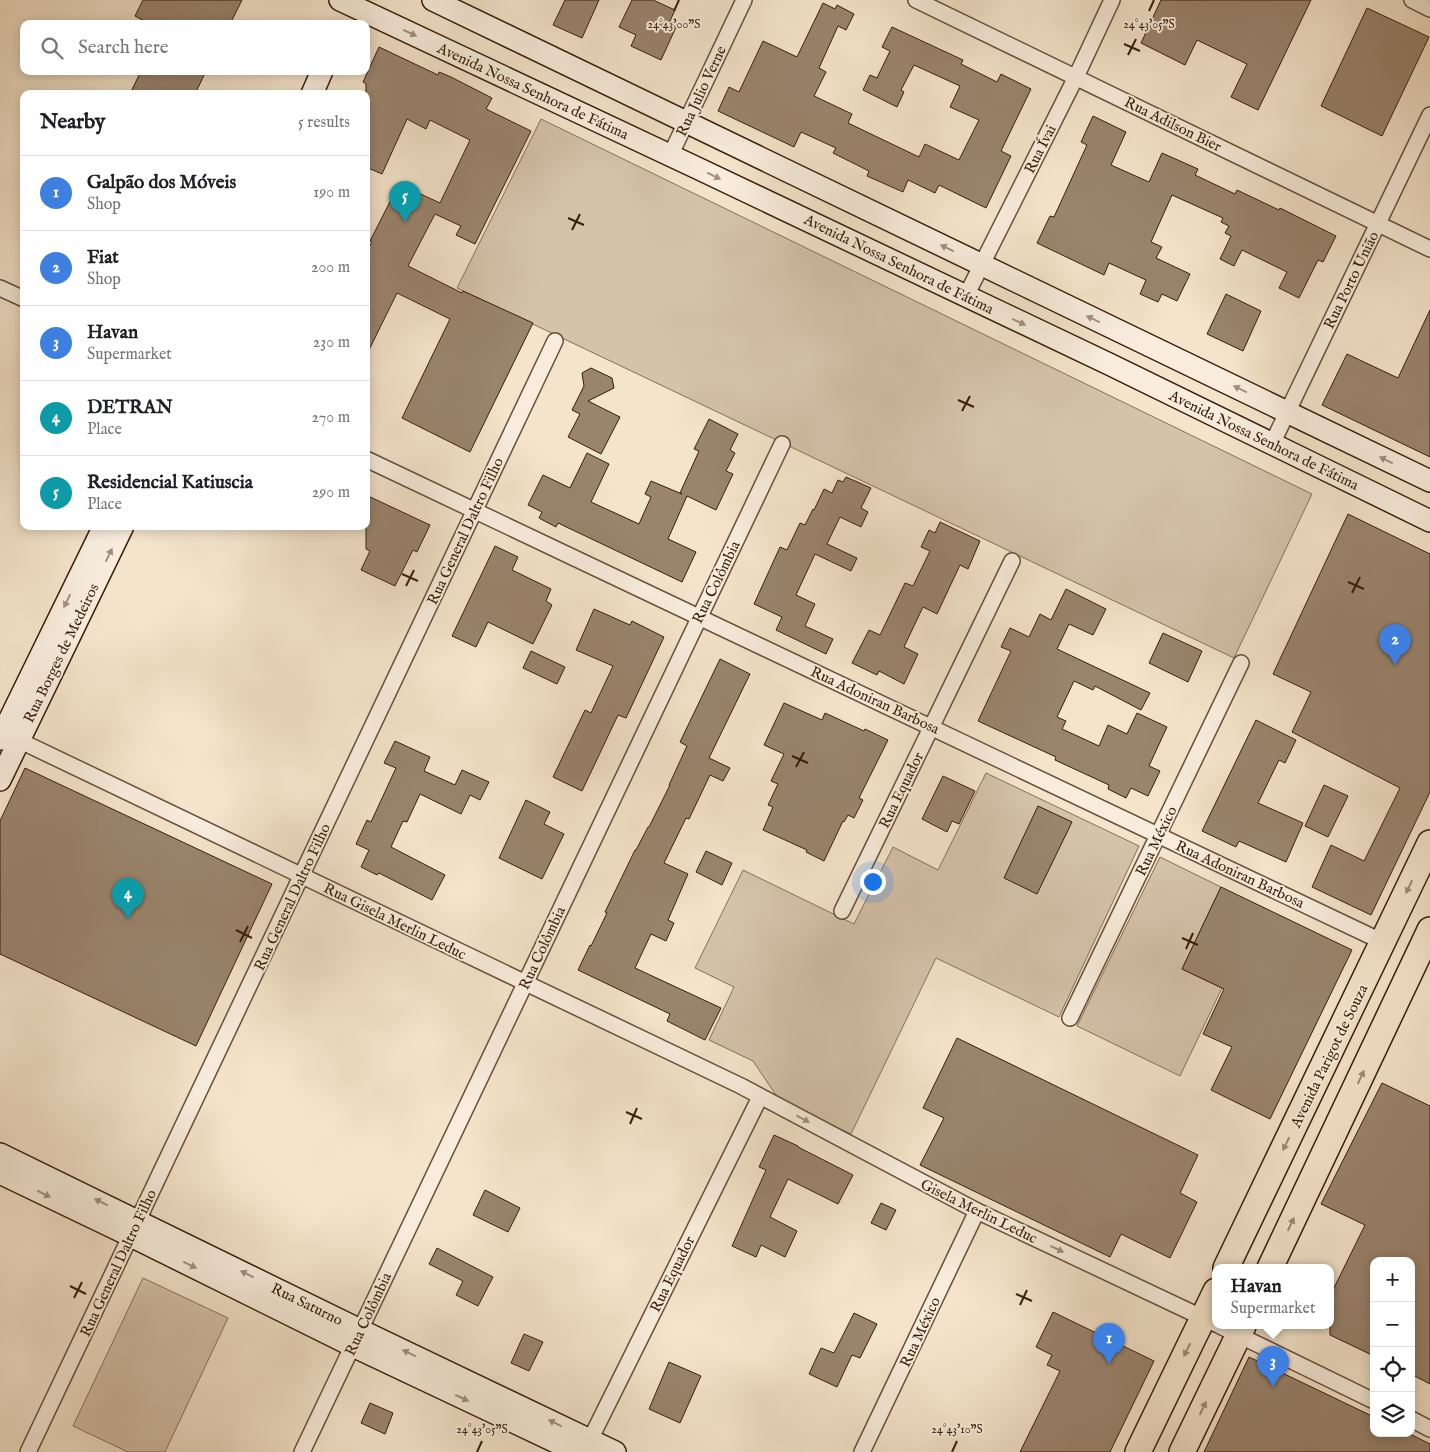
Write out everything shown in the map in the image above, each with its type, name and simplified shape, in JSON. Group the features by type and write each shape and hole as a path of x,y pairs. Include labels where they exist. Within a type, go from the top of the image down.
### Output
{"main road":[{"name":"Avenida Parigot de Souza","path":"1228,1264 1430,843"},
{"path":"1272,1264 1430,930"},
{"path":"1138,1452 1222,1329"},
{"path":"1182,1452 1223,1329"}],"street":[{"path":"433,0 1430,481"},
{"name":"Rua Julio Verne","path":"670,156 744,0"},
{"name":"Rua Adilson Bier","path":"916,0 1430,249"},
{"name":"Rua Ívai","path":"966,296 1076,77 1112,0"},
{"path":"1412,0 1430,9"},
{"name":"Avenida Nossa Senhora de Fátima","path":"356,9 966,296 1430,521"},
{"path":"314,90 320,75"},
{"path":"330,90 336,75"},
{"name":"Rua Porto União","path":"1272,444 1430,115"},
{"path":"0,288 20,297"},
{"name":"Rua General Daltro Filho","path":"28,1452 555,341"},
{"name":"Rua Colômbia","path":"302,1452 782,444"},
{"name":"Rua Adoniran Barbosa","path":"370,461 1383,942"},
{"name":"Rua Borges de Medeiros","path":"0,780 6,735 102,530"},
{"name":"Rua Borges de Medeiros","path":"6,735 121,530"},
{"name":"Rua Equador","path":"842,911 1012,561"},
{"name":"Rua México","path":"1070,1018 1241,663"},
{"name":"Rua Gisela Merlin Leduc","path":"6,735 760,1096"},
{"name":"Rua Equador","path":"584,1448 760,1096"},
{"name":"Gisela Merlin Leduc","path":"760,1096 977,1211 1212,1320"},
{"name":"Rua Saturno","path":"0,1154 134,1228 584,1448 615,1452"},
{"name":"Rua Saturno","path":"0,1173 134,1228"},
{"name":"Rua México","path":"862,1452 977,1211"},
{"name":"Gisela Merlin Leduc","path":"1230,1329 1370,1399"},
{"path":"1415,1421 1430,1428"}],"shaded area":[{"path":"541,119 1312,494 1234,658 457,288"},
{"path":"986,773 1139,846 1059,1017 936,958 851,1134 780,1101 753,1061 709,1040 734,987 695,968 743,870 854,924 893,847 938,870"},
{"path":"1160,857 1221,887 1182,969 1222,988 1180,1076 1077,1026"},
{"path":"143,1278 228,1318 165,1452 128,1452 73,1426"}],"building":[{"path":"143,0 242,0 232,20 142,20 135,16"},
{"path":"565,0 599,0 582,38 553,25"},
{"path":"632,0 653,0 675,10 670,21 677,25 661,60 631,46 636,35 619,27"},
{"path":"1161,0 1311,0 1258,110 1231,97 1247,64 1197,40 1185,65 1141,43"},
{"path":"823,3 835,9 837,5 854,14 846,30 838,26 819,68 826,72 814,96 852,114 848,123 919,157 925,144 959,160 979,120 950,107 960,86 914,65 901,90 904,92 897,107 863,90 870,75 877,78 890,51 882,47 892,27 963,60 961,64 997,82 1001,74 1031,89 1001,151 1011,156 986,208 939,185 935,193 908,180 903,192 867,176 869,171 833,153 836,148 801,132 794,147 718,111 729,87 739,92 763,41 797,57"},
{"path":"1367,8 1429,37 1382,136 1321,106"},
{"path":"379,47 438,75 439,72 451,77 492,98 486,109 531,131 475,244 456,235 461,226 435,214 408,266 462,293 463,291 533,323 470,452 402,418 450,319 397,293 370,348 370,245 372,242 370,241 399,184 440,203 470,140 430,120 426,129 407,119 382,174 370,169 370,90 366,90 366,84 363,82 366,75 370,75 370,67"},
{"path":"139,75 204,75 197,90 132,90"},
{"path":"1093,116 1126,132 1111,165 1149,182 1162,153 1198,169 1195,175 1235,194 1237,190 1279,210 1280,208 1336,236 1323,262 1318,260 1299,298 1279,288 1287,272 1242,250 1234,266 1220,259 1231,236 1225,233 1229,226 1221,222 1223,218 1172,195 1151,242 1162,247 1156,258 1190,274 1177,301 1162,294 1158,302 1140,294 1146,280 1109,263 1104,275 1037,243 1050,216 1054,217 1087,145 1081,142"},
{"path":"1226,294 1261,311 1243,351 1207,334"},
{"path":"1430,310 1430,457 1322,405 1347,354 1398,378"},
{"path":"591,368 612,378 614,388 588,401 620,417 601,454 568,437 580,414 572,410 584,386 582,373"},
{"path":"709,419 738,434 730,450 735,453 726,471 733,474 716,510 687,496 668,539 696,552 682,582 558,523 556,527 539,518 542,512 528,505 543,475 570,488 587,453 609,464 591,502 639,524 651,497 645,494 651,481 682,494 680,493 699,451 694,449"},
{"path":"846,477 871,488 861,508 868,512 861,527 840,517 827,544 857,558 851,571 815,554 796,595 815,604 805,626 833,639 826,654 776,630 782,617 754,604 780,547 787,550 800,523 805,525 824,489 832,493 838,480 843,482"},
{"path":"370,497 430,525 417,552 413,550 395,586 361,570 370,551 366,549 366,530 370,530"},
{"path":"1348,514 1430,554 1430,792 1371,915 1312,887 1331,845 1364,861 1400,788 1292,732 1311,692 1273,674"},
{"path":"940,522 980,541 968,569 960,565 937,614 923,607 904,647 918,654 904,684 879,671 877,675 852,663 869,630 880,635 905,583 913,586 930,551 921,547 929,530 935,533"},
{"path":"495,546 518,557 512,570 551,589 546,601 552,605 533,644 488,622 476,647 452,636"},
{"path":"1066,589 1106,609 1093,635 1069,624 1057,649 1150,693 1141,710 1095,686 1093,690 1074,681 1057,717 1066,721 1062,729 1099,746 1108,725 1127,734 1137,713 1167,727 1149,766 1160,771 1148,796 1131,788 1126,798 1108,789 1109,785 1055,760 1056,757 978,721 1011,651 1001,647 1010,628 1029,637 1040,614 1051,620"},
{"path":"594,609 630,625 632,621 664,637 626,718 618,715 582,791 553,777 585,710 591,713 613,666 576,650"},
{"path":"1163,633 1202,651 1188,682 1149,663"},
{"path":"531,651 565,667 557,684 523,668"},
{"path":"720,659 750,674 709,758 730,768 723,781 710,775 689,819 686,818 664,863 688,874 668,920 674,923 666,941 651,934 635,968 721,1008 705,1040 667,1021 670,1014 578,970 607,913 605,912 635,850 670,785 687,746 680,742"},
{"path":"784,703 822,720 825,713 888,740 859,798 863,800 854,818 848,815 843,821 824,861 806,852 807,850 763,830 773,807 768,805 778,784 771,781 784,754 764,745"},
{"path":"1256,720 1296,740 1285,763 1279,760 1258,803 1303,823 1286,862 1239,841 1236,847 1202,831"},
{"path":"395,741 430,757 424,771 455,785 462,770 489,782 480,800 470,795 461,814 420,794 407,822 403,821 391,847 445,875 432,900 379,873 377,875 361,867 369,850 356,844 367,820 371,822 396,768 384,763"},
{"path":"25,768 272,884 196,1046 0,954 0,821"},
{"path":"943,776 975,791 959,824 952,821 947,832 922,819"},
{"path":"1324,785 1348,796 1328,837 1305,826"},
{"path":"526,800 550,812 544,824 564,834 542,879 499,858"},
{"path":"1038,806 1072,822 1037,894 1004,878"},
{"path":"706,851 732,863 722,885 696,872"},
{"path":"1221,887 1352,950 1270,1119 1211,1090 1232,1047 1203,1034 1224,989 1182,969"},
{"path":"957,1038 1198,1155 1180,1193 1197,1202 1170,1258 1121,1234 1110,1257 920,1165 944,1118 923,1108"},
{"path":"1382,1083 1430,1106 1430,1384 1415,1376 1415,1257 1370,1257 1370,1354 1330,1335 1330,1329 1334,1329 1334,1288 1365,1225 1321,1204"},
{"path":"774,1135 853,1175 838,1204 788,1179 770,1217 797,1231 785,1257 761,1245 756,1257 732,1246 766,1170 759,1167"},
{"path":"485,1190 520,1208 508,1232 473,1215"},
{"path":"881,1203 896,1210 886,1230 871,1223"},
{"path":"437,1248 493,1277 478,1306 456,1295 463,1281 429,1264"},
{"path":"1053,1312 1154,1361 1110,1452 1020,1452 1060,1371 1047,1365 1052,1355 1036,1347"},
{"path":"854,1313 877,1324 860,1358 852,1355 837,1387 809,1374 821,1348 834,1353"},
{"path":"524,1334 543,1342 529,1371 511,1363"},
{"path":"1249,1357 1370,1415 1370,1437 1415,1436 1430,1444 1430,1452 1204,1452"},
{"path":"669,1362 701,1376 680,1423 649,1409"},
{"path":"370,1403 393,1413 385,1434 361,1423"}],"place":[{"name":"Residencial Katiuscia","path":"405,222"},
{"name":"Fiat","path":"1395,665"},
{"name":"DETRAN","path":"128,919"},
{"name":"Galpão dos Móveis","path":"1109,1364"},
{"name":"Havan","path":"1273,1387"}]}
